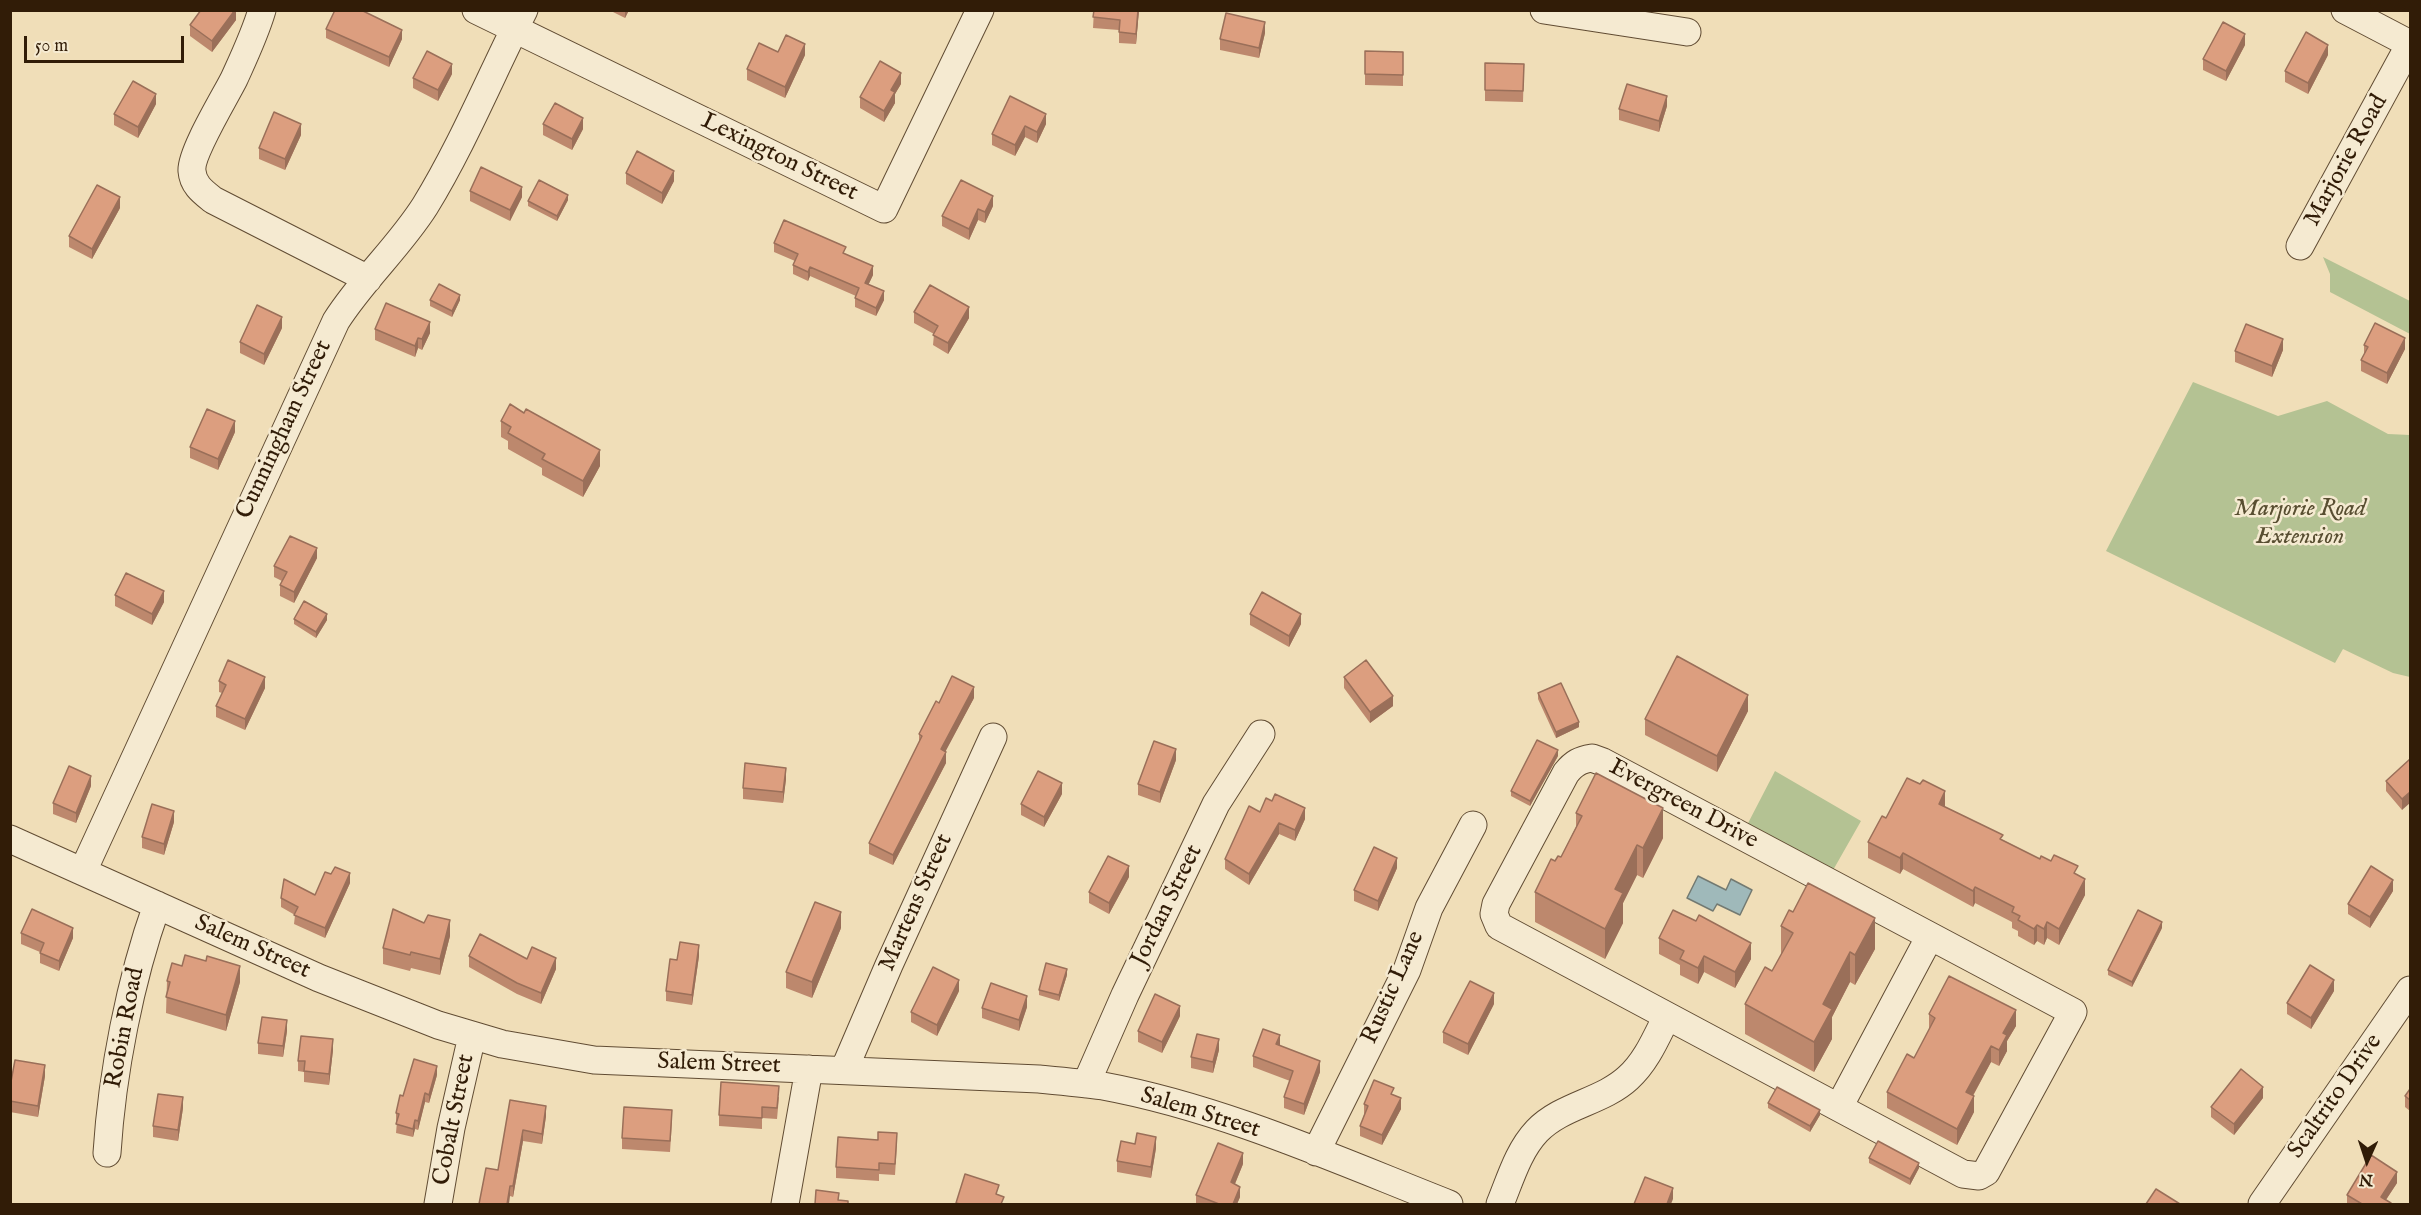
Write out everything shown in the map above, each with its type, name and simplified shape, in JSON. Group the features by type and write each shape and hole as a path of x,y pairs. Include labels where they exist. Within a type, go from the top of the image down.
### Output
{"street":[{"path":"262,10 235,76 195,154 191,169 194,180 201,190 213,200 368,279"},
{"name":"Lexington Street","path":"476,10 519,20 884,209 980,10"},
{"path":"1544,10 1677,24"},
{"path":"2345,10 2410,44"},
{"name":"Cunningham Street","path":"83,871 323,347 344,309 408,231 441,178 519,20"},
{"name":"Marjorie Road","path":"2300,246 2410,44"},
{"name":"Jordan Street","path":"1086,1084 1125,995 1216,804 1261,734"},
{"name":"Martens Street","path":"844,1070 889,965 993,737"},
{"name":"Evergreen Drive","path":"1592,758 1603,762 2073,1012 1990,1166 1979,1176 1963,1174 1667,1016 1507,931 1495,920 1496,904 1566,773 1581,760 1592,758"},
{"name":"Rustic Lane","path":"1316,1152 1407,970 1430,909 1473,825"},
{"name":"Salem Street","path":"10,839 338,986 472,1036 531,1051 594,1060 1039,1079 1086,1084 1167,1101 1213,1115 1449,1204"},
{"name":"Robin Road","path":"107,1153 111,1103 135,981 142,950 158,905"},
{"path":"1839,1107 1930,936"},
{"name":"Scaltrito Drive","path":"2262,1204 2410,990"},
{"path":"1500,1204 1515,1166 1537,1131 1552,1118 1627,1079 1641,1063 1667,1016"},
{"name":"Cobalt Street","path":"438,1204 451,1128 472,1036"},
{"path":"786,1204 809,1069"}],"green space":[{"path":"2323,257 2410,301 2410,334 2330,292 2330,274"},
{"name":"Marjorie Road Extension","path":"2193,382 2278,416 2327,401 2388,434 2410,435 2410,677 2393,673 2343,649 2335,663 2106,551"},
{"path":"1775,771 1861,821 1832,872 1745,829"}],"water":[{"path":"1698,876 1726,890 1731,879 1752,890 1740,915 1717,904 1713,911 1687,898"}],"building":[{"path":"201,10 235,10 212,41 190,25"},
{"path":"335,10 361,10 402,30 389,57 326,29"},
{"path":"1094,10 1138,10 1136,34 1119,32 1120,20 1093,17"},
{"path":"1226,13 1265,22 1259,48 1220,39"},
{"path":"2223,22 2245,34 2226,71 2203,59"},
{"path":"2306,32 2328,45 2308,83 2285,71"},
{"path":"786,35 805,44 785,87 747,69 759,43 778,52"},
{"path":"427,51 452,64 438,90 413,78"},
{"path":"1365,51 1403,52 1403,75 1365,74"},
{"path":"880,61 901,73 891,90 895,92 884,111 860,97"},
{"path":"1485,63 1524,64 1523,91 1485,90"},
{"path":"133,81 156,94 138,127 114,114"},
{"path":"1627,84 1667,96 1659,121 1619,109"},
{"path":"1010,96 1046,114 1037,132 1025,126 1015,145 992,134"},
{"path":"555,103 583,118 572,139 543,124"},
{"path":"274,112 301,124 285,159 259,148"},
{"path":"637,151 674,171 662,193 626,173"},
{"path":"481,167 522,187 510,210 470,191"},
{"path":"539,180 568,195 557,216 528,201"},
{"path":"961,180 993,196 985,212 978,209 969,229 942,216"},
{"path":"97,185 120,197 92,249 69,236"},
{"path":"784,220 846,247 843,253 873,266 865,283 884,291 876,308 855,298 859,288 810,267 808,272 793,265 798,254 774,243"},
{"path":"439,284 460,295 452,311 430,300"},
{"path":"930,285 969,307 948,343 933,335 938,326 914,312"},
{"path":"386,303 430,322 422,339 418,338 415,346 375,329"},
{"path":"257,305 282,317 264,354 240,342"},
{"path":"2375,323 2405,338 2387,373 2361,360 2368,347 2364,345"},
{"path":"2246,324 2283,339 2272,366 2235,351"},
{"path":"510,404 524,413 526,409 600,450 583,481 542,459 545,454 508,433 511,427 501,421"},
{"path":"207,409 235,421 218,459 190,447"},
{"path":"290,536 317,548 294,592 280,585 287,572 274,566"},
{"path":"126,573 164,591 152,614 115,595"},
{"path":"1262,592 1301,614 1289,636 1250,614"},
{"path":"304,601 327,614 316,632 294,619"},
{"path":"1677,656 1748,695 1717,756 1645,719"},
{"path":"228,660 265,677 245,719 216,706 226,685 219,681"},
{"path":"1366,660 1393,696 1370,712 1344,677"},
{"path":"952,676 974,687 941,749 946,752 893,855 869,843 922,736 919,734 936,701 939,703"},
{"path":"1561,683 1579,722 1556,732 1538,693"},
{"path":"1537,740 1558,750 1530,801 1511,791"},
{"path":"1154,741 1176,749 1160,792 1138,784"},
{"path":"2410,759 2410,792 2402,799 2386,781"},
{"path":"745,763 786,768 783,792 743,788"},
{"path":"69,766 91,776 76,813 53,803"},
{"path":"1038,771 1062,783 1044,817 1021,804"},
{"path":"1596,773 1663,808 1643,848 1637,845 1615,889 1623,893 1605,929 1535,892 1551,859 1555,861 1558,856 1561,857 1582,816 1576,813"},
{"path":"1907,778 1920,784 1923,780 1945,791 1939,804 2003,835 2000,839 2040,859 2041,856 2051,861 2054,855 2078,866 2074,873 2085,879 2059,929 2047,922 2044,929 2037,925 2034,929 2018,920 2020,916 2012,912 2014,907 1975,887 1973,891 1903,853 1900,858 1868,842 1882,816 1886,818"},
{"path":"1275,794 1305,808 1295,830 1279,823 1249,874 1225,859 1249,806 1260,812 1266,798 1272,801"},
{"path":"152,804 174,811 164,844 142,837"},
{"path":"1374,847 1397,858 1378,901 1354,890"},
{"path":"1108,856 1129,866 1109,903 1089,892"},
{"path":"2371,866 2393,880 2370,917 2348,904"},
{"path":"335,867 350,873 325,928 294,915 298,907 281,898 284,879 315,895 325,872 331,874"},
{"path":"1808,883 1875,918 1855,955 1850,952 1823,1004 1832,1009 1814,1042 1745,1004 1765,967 1772,971 1793,933 1781,926 1789,910 1793,912"},
{"path":"815,902 841,912 812,982 786,972"},
{"path":"32,909 73,928 59,961 40,953 44,943 21,933"},
{"path":"393,909 424,923 428,915 450,920 440,959 383,948"},
{"path":"1673,910 1696,921 1699,915 1751,943 1735,972 1704,956 1698,968 1680,959 1684,951 1659,938"},
{"path":"2138,910 2162,922 2132,982 2108,970"},
{"path":"480,934 527,959 532,947 556,958 541,993 517,983 469,956"},
{"path":"680,942 699,945 692,995 666,991 670,959 677,960"},
{"path":"185,955 206,961 207,956 240,966 226,1015 166,997 172,963 182,966"},
{"path":"1046,963 1067,969 1059,995 1039,990"},
{"path":"2310,965 2334,980 2311,1018 2287,1003"},
{"path":"933,967 959,980 937,1025 911,1012"},
{"path":"1949,976 2016,1010 2003,1033 2007,1035 1999,1050 1991,1046 1966,1092 1974,1096 1957,1129 1887,1092 1907,1054 1914,1058 1935,1018 1929,1014"},
{"path":"1470,981 1494,993 1468,1044 1443,1032"},
{"path":"991,983 1027,996 1019,1020 982,1008"},
{"path":"1155,994 1180,1006 1162,1042 1138,1031"},
{"path":"262,1017 287,1020 283,1046 258,1043"},
{"path":"1263,1029 1280,1035 1276,1044 1320,1061 1304,1104 1284,1097 1293,1071 1253,1056"},
{"path":"1197,1034 1219,1039 1213,1062 1191,1057"},
{"path":"301,1036 333,1039 329,1074 304,1071 305,1061 298,1061"},
{"path":"414,1059 437,1066 429,1095 425,1093 418,1121 415,1120 413,1129 396,1124 399,1114 396,1113 400,1095 403,1096"},
{"path":"15,1060 45,1065 38,1106 10,1101"},
{"path":"2241,1069 2263,1087 2234,1124 2211,1107"},
{"path":"1374,1080 1394,1088 1391,1094 1401,1098 1382,1135 1360,1126 1368,1106 1364,1104"},
{"path":"721,1082 779,1086 777,1108 762,1107 762,1118 719,1115"},
{"path":"1777,1087 1820,1110 1810,1126 1768,1103"},
{"path":"2410,1089 2410,1100 2405,1096"},
{"path":"158,1094 183,1097 178,1130 153,1126"},
{"path":"510,1100 546,1106 542,1134 523,1130 513,1186 510,1186 507,1204 479,1204 486,1168 498,1170"},
{"path":"624,1107 672,1110 670,1141 622,1138"},
{"path":"878,1132 897,1133 895,1164 879,1163 879,1170 836,1167 838,1137 878,1140"},
{"path":"1137,1133 1156,1137 1151,1167 1117,1161 1121,1141 1135,1144"},
{"path":"1878,1141 1919,1163 1910,1179 1869,1158"},
{"path":"1218,1143 1243,1153 1231,1182 1240,1187 1233,1204 1219,1204 1196,1195"},
{"path":"2371,1155 2397,1172 2381,1197 2390,1204 2362,1204 2347,1195"},
{"path":"965,1174 999,1185 996,1194 1004,1197 1001,1204 956,1203"},
{"path":"1645,1177 1673,1188 1667,1204 1634,1204"},
{"path":"2156,1189 2180,1204 2146,1204"},
{"path":"816,1190 839,1193 838,1200 848,1201 848,1204 815,1204"}]}
